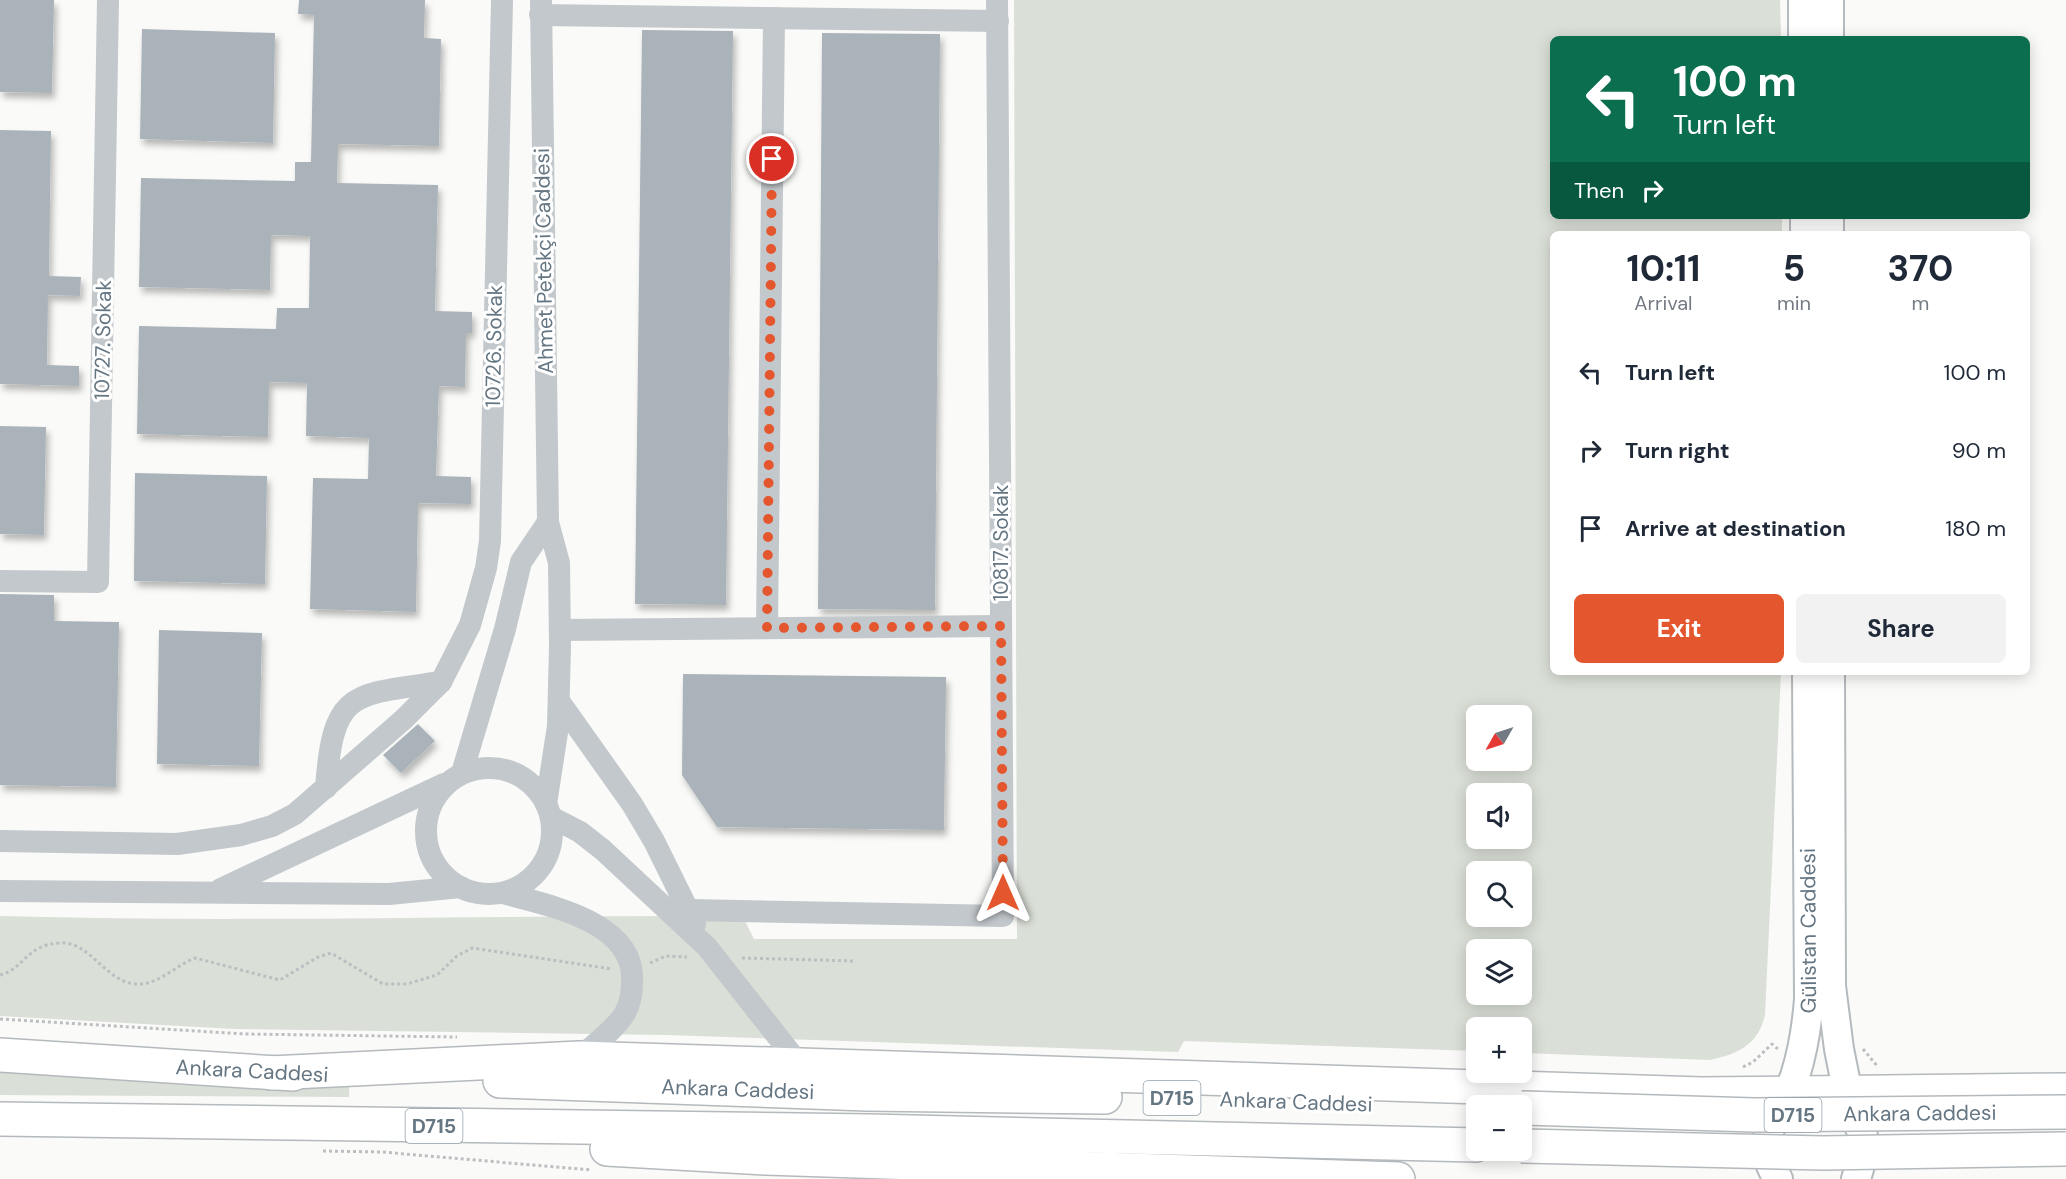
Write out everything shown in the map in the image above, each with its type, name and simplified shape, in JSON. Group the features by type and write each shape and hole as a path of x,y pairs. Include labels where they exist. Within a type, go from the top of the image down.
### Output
{"highway":[{"name":"Ankara Caddesi","path":"0,1055 271,1073 867,1094 1154,1098 1466,1107"},
{"path":"271,1073 579,1058 1689,1094 2066,1090"},
{"name":"Ankara Caddesi","path":"1532,1108 1754,1115 2066,1112"},
{"name":"Ankara Caddesi","path":"0,1119 869,1131 1466,1145"},
{"path":"180,1122 766,1158 1398,1179"},
{"name":"Ankara Caddesi","path":"1532,1146 1824,1153 2066,1149"}],"main road":[{"path":"1803,0 1803,36"},
{"path":"1829,0 1829,36"},
{"name":"Gülistan Caddesi","path":"1778,1179 1769,1158 1769,1127 1776,1110 1787,1094 1802,1051 1809,999 1807,675"},
{"name":"Gülistan Caddesi","path":"1830,675 1831,986 1835,1031 1848,1094 1863,1136 1861,1162 1856,1179"}],"street":[{"name":"10727. Sokak","path":"0,581 99,582 108,0"},
{"name":"10726. Sokak","path":"0,842 155,844 211,840 242,835 272,826 295,814 326,788 425,700 441,682 473,616 486,568 490,541 501,0"},
{"path":"541,7 774,18 998,11"},
{"name":"Ahmet Petekçi Caddesi","path":"541,7 548,522 559,563 560,630 559,701 548,811"},
{"name":"10817. Sokak","path":"688,910 1003,916 998,11"},
{"path":"767,628 774,18"},
{"path":"548,522 521,562 505,629 456,777 436,797 427,816 427,844 439,870 461,887 474,892 502,892 564,910 610,933 623,951 633,970 632,993 624,1013 579,1058"},
{"path":"560,630 1001,626"},
{"path":"326,788 333,730 343,710 368,696 441,682"},
{"path":"559,701 632,804 654,841 711,953"},
{"path":"217,890 456,777 489,767 517,774 529,782 548,811 603,850 711,953 800,1065"},
{"path":"502,892 528,880 546,858 551,838 548,811"},
{"path":"0,891 217,890 288,894 389,894 461,887"}],"path":[{"path":"0,975 8,973 34,949 61,942 79,946 123,980 140,984 158,978 195,958 280,980 318,957 331,953 383,984 407,984 437,975 457,956 472,948 633,970 666,956 711,953 854,961"},
{"path":"322,1151 382,1152 593,1170"}],"shaded area":[{"path":"1014,0 1780,0 1781,36 1550,36 1550,219 1782,219 1782,231 1550,231 1550,675 1781,675 1765,1015 1752,1041 1738,1051 1710,1060 1532,1053 1532,1017 1466,1017 1466,1051 1184,1041 1178,1052 667,1035 234,1029 0,1016 0,916 274,919 731,916 745,921 754,939 1017,939"},
{"path":"0,1059 350,1074 349,1097 0,1095"}],"building":[{"path":"0,0 54,0 52,93 0,92"},
{"path":"299,0 425,0 424,38 441,39 439,146 338,144 337,183 438,185 435,311 472,312 472,333 466,333 465,387 439,386 436,476 471,477 471,504 418,503 416,612 310,609 313,478 368,479 369,438 306,436 307,383 269,382 268,437 137,434 139,326 276,329 277,308 309,308 310,236 271,235 270,290 139,287 141,178 295,181 295,162 311,162 314,15 298,14"},
{"path":"142,29 275,33 273,143 140,139"},
{"path":"642,30 733,31 726,605 635,604"},
{"path":"822,33 940,34 935,610 818,609"},
{"path":"0,130 51,131 49,276 81,277 80,296 48,295 47,365 79,366 79,386 0,384"},
{"path":"0,426 46,427 44,535 0,534"},
{"path":"135,473 267,476 265,584 134,581"},
{"path":"0,594 54,595 54,621 119,622 116,787 0,785"},
{"path":"159,630 262,633 259,766 157,764"},
{"path":"683,674 946,677 944,830 717,827 682,775"},
{"path":"418,724 435,741 401,773 383,755"}],"route":[{"path":"772,159 767,628 1001,626 1003,893"}]}
